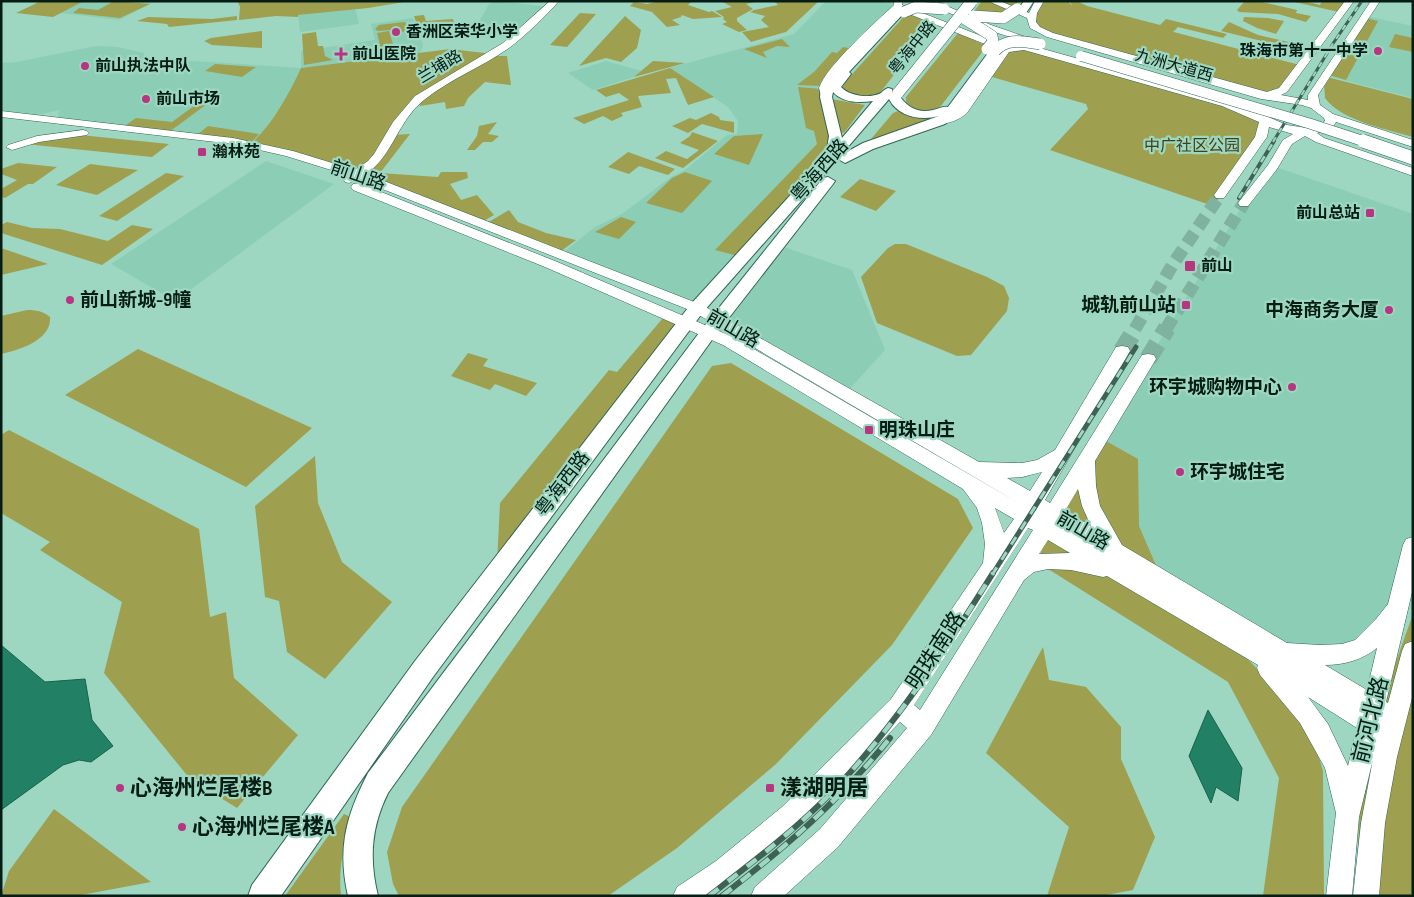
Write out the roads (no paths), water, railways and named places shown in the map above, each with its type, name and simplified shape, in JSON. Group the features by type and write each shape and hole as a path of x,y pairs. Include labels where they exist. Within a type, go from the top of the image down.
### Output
{"highway":[{"name":"粤海中路","path":"891,94 963,1"},
{"name":"粤海中路","path":"891,94 972,1"},
{"path":"1027,34 1016,23 1016,20 1029,1"},
{"path":"901,6 943,5"},
{"path":"901,6 835,87 843,95 857,99 891,94 901,108 914,113 937,114 943,111 996,50"},
{"path":"901,6 827,88 826,97 836,136 839,158 941,121 949,115 1000,44 1008,42 1040,44"},
{"path":"974,16 1004,19 1023,10"},
{"path":"962,17 992,36 996,50"},
{"name":"粤海西路","path":"363,896 356,855 358,831 367,803 378,783 713,326 839,158 891,94"},
{"name":"粤海西路","path":"263,896 424,669 691,315 839,158"}],"main road":[{"name":"兰埔路","path":"344,182 379,156 397,124 419,98 514,40 555,1"},
{"name":"九洲大道西","path":"927,1 1027,34 1280,107 1413,150"},
{"path":"992,1 1023,10 1036,28 1050,35 1243,90 1293,99 1315,106 1329,116 1413,144"},
{"path":"1023,10 1040,1"},
{"path":"1220,196 1261,137 1260,119 1250,110 1249,105 1252,100 1283,90 1350,1"},
{"path":"1315,106 1312,95 1376,1"},
{"name":"九洲大道西","path":"943,5 962,17 1040,44 1301,121 1413,158"},
{"path":"901,6 996,50 1024,47 1033,49 1227,104 1278,126 1305,131 1413,164"},
{"path":"1293,76 1305,83 1322,82"},
{"path":"1322,82 1323,97 1334,109 1357,120 1413,138"},
{"path":"1243,90 1269,92 1283,90"},
{"name":"前山路","path":"1,114 83,133 176,143 260,156 302,167 550,264 691,315"},
{"path":"1244,203 1273,166 1287,142 1305,131 1324,129 1331,121 1329,116"},
{"name":"前山路","path":"8,138 54,125 251,144 289,153 357,174 691,315 713,326 728,341 965,472 1129,569 1280,651 1382,721"},
{"path":"8,138 54,125"},
{"path":"1305,131 1320,140 1413,172"},
{"path":"8,138 37,139 83,133"},
{"path":"1282,149 1318,145 1347,149"},
{"name":"明珠南路","path":"686,896 725,870 792,816 899,708 1029,510 1122,351"},
{"name":"明珠南路","path":"764,896 829,838 923,727 1148,360"},
{"path":"992,567 995,547 992,523 982,500 965,472 1023,470 1049,462 1062,453"},
{"path":"1089,456 1086,481 1089,505 1102,530 1115,546 1129,569"},
{"name":"前河北路","path":"1366,896 1382,721 1398,608 1413,545"},
{"path":"1016,575 1025,566 1033,563 1053,561 1129,569"},
{"name":"前山路","path":"1129,569 1251,650 1382,721"},
{"path":"1280,651 1319,656 1338,655 1356,650 1371,641 1398,608"},
{"path":"1251,650 1302,706 1321,733 1334,759 1343,788 1347,818"},
{"name":"前河北路","path":"1339,896 1347,818 1382,721 1413,651"},
{"path":"899,708 923,727"}],"tunnel":[{"path":"1135,329 1173,264 1220,195"},
{"path":"1166,329 1244,203"},
{"path":"1122,351 1136,328"},
{"path":"1148,359 1167,328"}],"railway":[{"path":"1273,142 1334,42 1362,1"},
{"path":"1239,198 1274,141"},
{"path":"992,575 1136,347"},
{"path":"709,896 806,817 836,788 880,738 920,684 993,573"},
{"path":"722,896 811,822 851,783 890,738"}],"place":[{"name":"香洲区荣华小学","path":"396,32"},
{"name":"珠海市第十一中学","path":"1378,51"},
{"name":"前山医院","path":"341,54"},
{"name":"前山执法中队","path":"85,66"},
{"name":"前山市场","path":"146,99"},
{"name":"瀚林苑","path":"202,152"},
{"name":"前山总站","path":"1370,213"},
{"name":"前山","path":"1190,266"},
{"name":"前山新城-9幢","path":"70,300"},
{"name":"城轨前山站","path":"1186,305"},
{"name":"中海商务大厦","path":"1389,310"},
{"name":"环宇城购物中心","path":"1292,387"},
{"name":"明珠山庄","path":"869,430"},
{"name":"环宇城住宅","path":"1180,472"},
{"name":"心海州烂尾楼B","path":"120,788"},
{"name":"漾湖明居","path":"770,788"},
{"name":"心海州烂尾楼A","path":"182,827"}],"park label":[{"name":"中广社区公园","path":"1192,146"}]}
